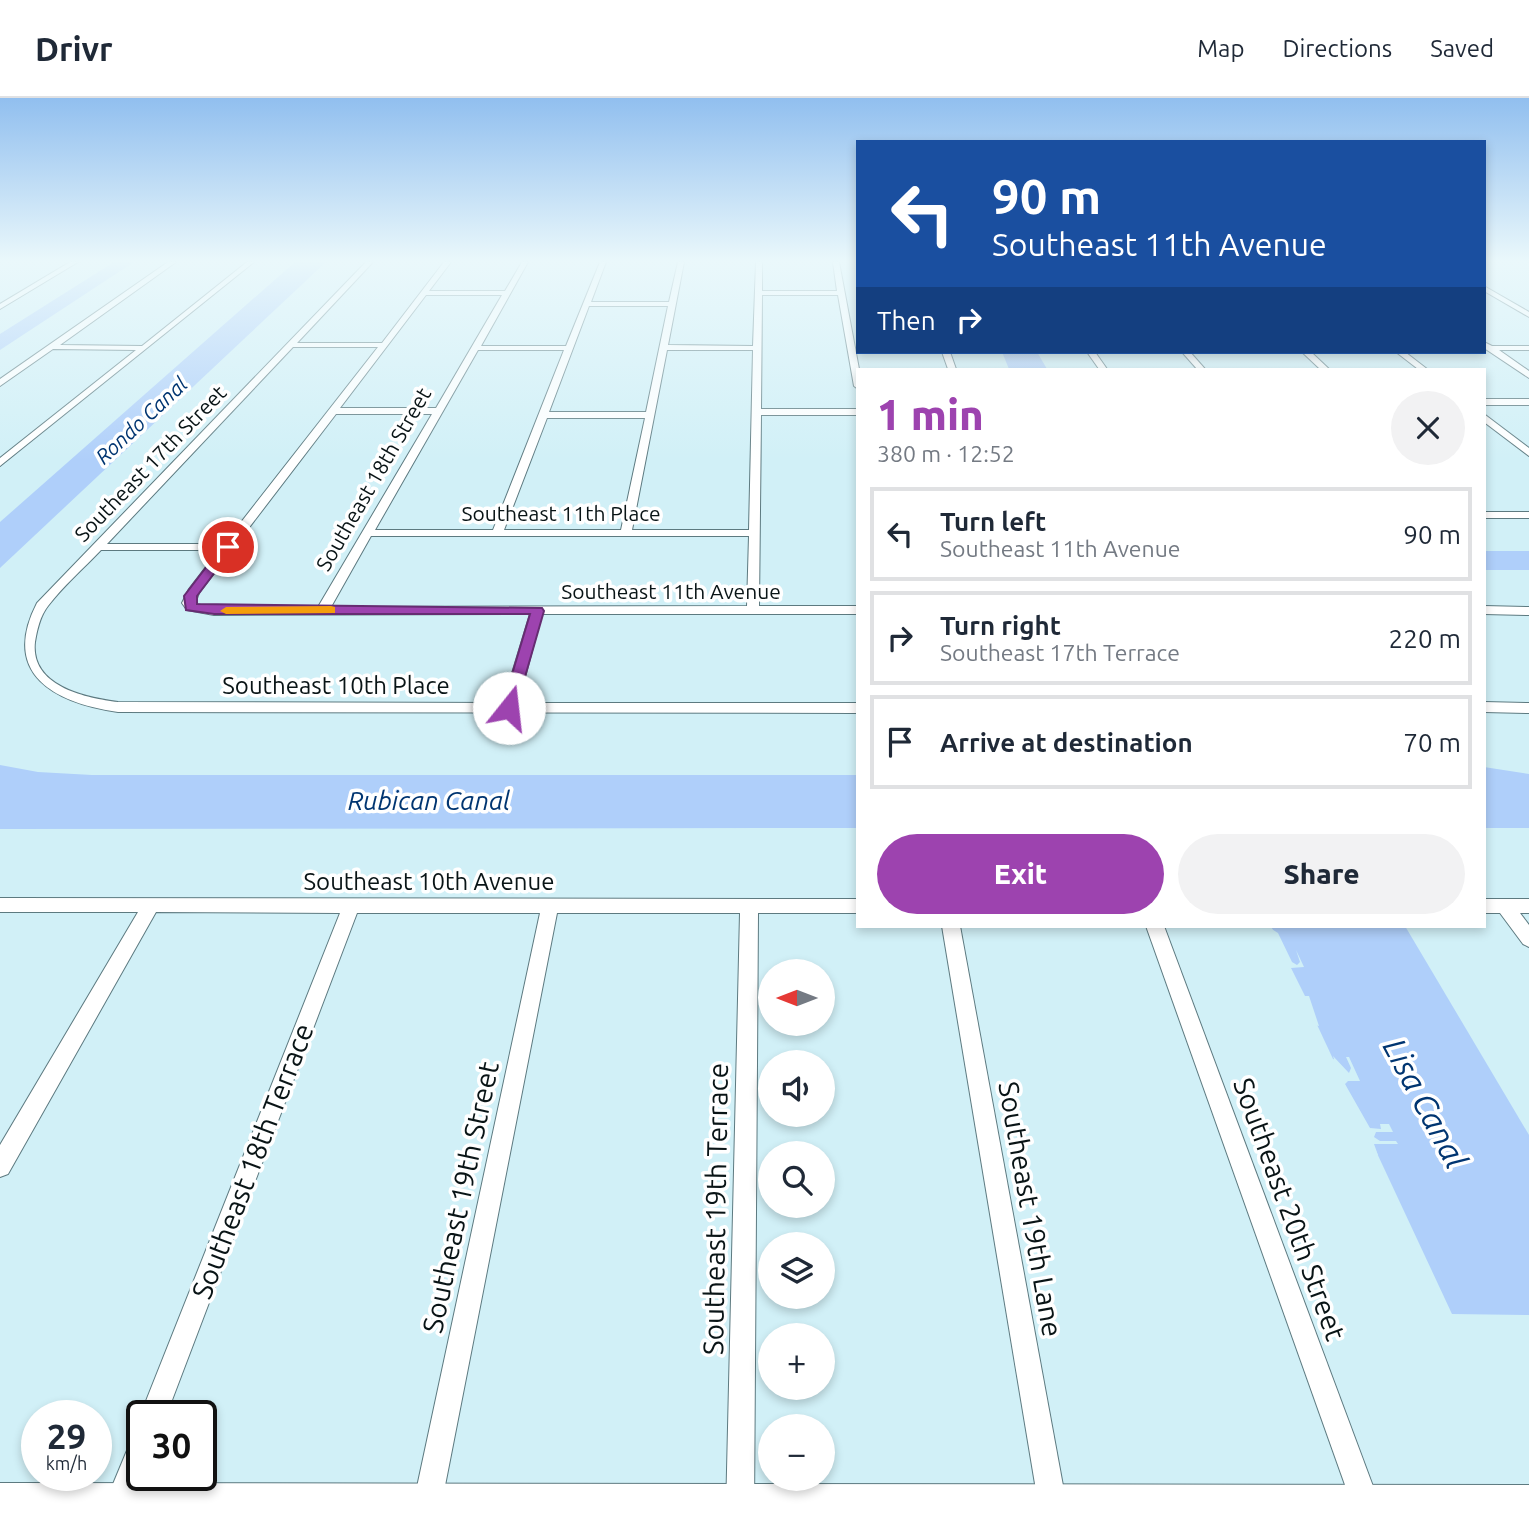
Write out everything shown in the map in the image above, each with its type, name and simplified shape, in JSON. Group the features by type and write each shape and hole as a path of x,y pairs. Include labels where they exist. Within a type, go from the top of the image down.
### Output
{"main road":[{"path":"0,1500 118,1507 267,1507 428,1501 740,1507 1052,1502 1367,1508 1529,1502"}],"street":[{"path":"0,383 79,328"},
{"path":"0,463 169,328"},
{"name":"Southeast 17th Street","path":"33,676 24,654 29,623 45,601 307,328"},
{"path":"97,547 228,547 397,328"},
{"name":"Southeast 18th Street","path":"323,610 487,328"},
{"path":"497,533 577,328"},
{"path":"626,533 667,328"},
{"path":"753,610 757,328"},
{"path":"291,345 384,345"},
{"path":"854,345 856,368"},
{"path":"1487,346 1529,348"},
{"path":"1487,346 1529,375"},
{"path":"51,348 144,348"},
{"path":"476,348 569,348"},
{"path":"663,348 757,348"},
{"path":"1188,354 1199,368"},
{"path":"1308,354 1324,368"},
{"path":"1403,354 1422,368"},
{"path":"1486,402 1529,402"},
{"path":"333,411 438,411"},
{"path":"756,412 856,412"},
{"path":"543,415 649,415"},
{"path":"1486,419 1529,453"},
{"path":"1486,515 1529,515"},
{"name":"Southeast 11th Place","path":"368,533 754,533"},
{"name":"Southeast 11th Avenue","path":"228,547 190,596 191,607 205,610 856,610"},
{"path":"1486,610 1529,611"},
{"path":"509,708 537,611"},
{"name":"Southeast 10th Place","path":"33,676 49,690 69,699 118,707 856,708"},
{"path":"1486,707 1529,708"},
{"name":"Southeast 10th Avenue","path":"0,905 856,906"},
{"path":"0,1166 151,905"},
{"name":"Southeast 19th Terrace","path":"740,1507 749,905"},
{"name":"Southeast 18th Terrace","path":"159,1400 351,906"},
{"name":"Southeast 19th Street","path":"428,1501 550,906"},
{"path":"1486,906 1529,906"},
{"path":"1505,906 1529,939"},
{"name":"Southeast 19th Lane","path":"951,928 1052,1502"},
{"name":"Southeast 20th Street","path":"1156,928 1367,1508"},
{"path":"118,1507 126,1486"}],"water":[{"path":"9,328 33,328 0,350 0,334"},
{"name":"Rondo Canal","path":"220,328 256,328 0,568 0,522"},
{"path":"1003,354 1038,354 1046,368 1009,368"},
{"path":"1486,551 1529,551 1529,570 1486,570"},
{"name":"Rubican Canal","path":"0,765 38,772 92,775 856,775 856,828 0,829"},
{"path":"1486,767 1529,774 1529,828 1486,828"},
{"name":"Lisa Canal","path":"1272,928 1406,928 1529,1135 1529,1315 1452,1314"}],"pier":[{"path":"1268,928 1278,933 1292,962 1297,965 1300,962 1296,950 1304,967 1291,968 1305,996 1309,996 1319,1026 1315,1025"},
{"path":"1333,1056 1349,1073 1351,1068 1346,1057 1349,1057 1360,1081 1348,1081 1345,1084 1370,1128 1381,1129 1380,1124 1389,1124 1393,1132 1376,1132 1374,1137 1380,1141 1396,1141 1398,1144 1374,1144 1378,1155 1374,1155 1331,1060 1334,1059"}],"slow traffic":[{"path":"226,611 331,610"}],"route":[{"path":"228,547 190,596 188,603 191,607 214,611 537,611 509,708"}]}
